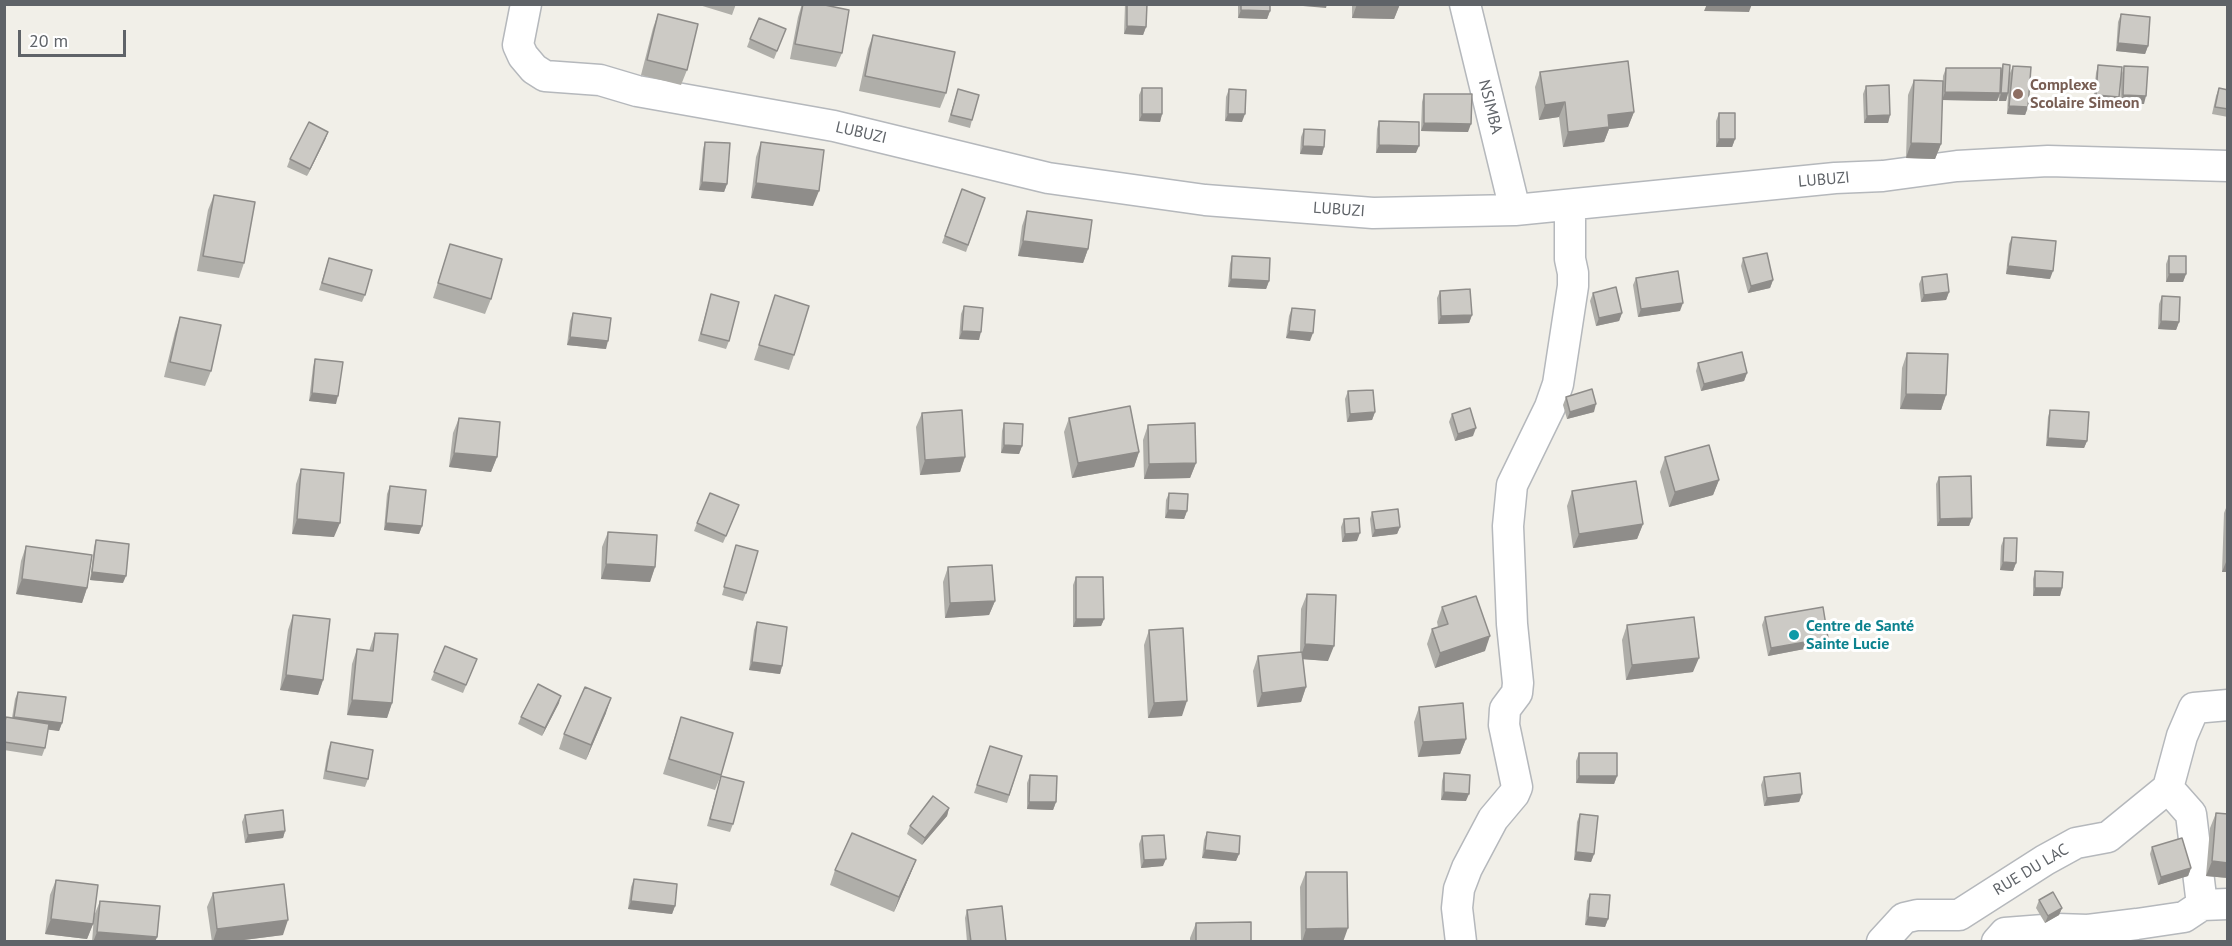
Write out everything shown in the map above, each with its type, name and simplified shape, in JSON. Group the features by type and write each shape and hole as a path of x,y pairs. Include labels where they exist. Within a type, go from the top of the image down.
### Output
{"street":[{"name":"LUBUZI","path":"526,4 518,45 523,56 534,69 545,76 600,80 637,91 834,126 1048,178 1205,200 1373,213 1515,210 1835,178 1883,176 1969,165 2048,161 2228,166"},
{"name":"NSIMBA","path":"1465,4 1515,210"},
{"path":"1461,942 1457,908 1459,889 1467,868 1493,819 1514,794 1516,787 1504,725 1505,709 1517,693 1518,683 1512,624 1508,526 1512,485 1550,408 1558,384 1573,286 1570,259 1570,205"},
{"path":"1997,942 2006,933 2057,929 2088,930 2200,917 2191,814 2168,788 2182,736 2194,708 2228,705"},
{"name":"RUE DU LAC","path":"1959,915 2076,843 2109,837 2168,788"},
{"path":"1882,942 1904,918 1917,915 1959,915 1978,942"}],"building":[{"path":"803,4 820,4 849,10 842,53 795,44"},
{"path":"1127,4 1147,4 1146,27 1127,26"},
{"path":"1241,4 1270,4 1270,11 1241,10"},
{"path":"658,14 698,24 687,70 647,60"},
{"path":"2121,14 2150,17 2148,46 2118,43"},
{"path":"759,18 786,29 777,51 750,39"},
{"path":"873,35 955,52 946,93 865,76"},
{"path":"1628,61 1634,112 1608,115 1609,127 1568,132 1565,102 1545,105 1540,72"},
{"path":"2003,64 2010,65 2008,93 2001,93"},
{"path":"2098,65 2122,67 2119,97 2096,95"},
{"name":"Complexe Scolaire Simeon","path":"2013,66 2031,67 2028,107 2009,106"},
{"path":"2124,66 2148,67 2146,96 2123,95"},
{"path":"1946,68 2001,68 2000,93 1945,92"},
{"path":"1914,80 1943,81 1941,144 1911,143"},
{"path":"1889,85 1890,115 1867,116 1866,86"},
{"path":"1142,88 1162,88 1162,114 1142,114"},
{"path":"2219,88 2228,90 2228,109 2215,107"},
{"path":"958,89 979,95 972,120 951,115"},
{"path":"1229,89 1246,90 1245,114 1228,114"},
{"path":"1424,94 1472,94 1471,124 1424,123"},
{"path":"1719,113 1735,113 1735,139 1719,139"},
{"path":"1379,121 1419,122 1419,146 1379,145"},
{"path":"309,122 328,132 310,169 290,159"},
{"path":"1304,129 1325,130 1324,147 1303,146"},
{"path":"705,142 730,143 727,184 702,182"},
{"path":"761,142 824,150 819,191 756,183"},
{"path":"962,189 985,198 968,245 945,236"},
{"path":"214,195 255,202 244,263 203,256"},
{"path":"1027,211 1092,220 1088,249 1023,241"},
{"path":"2012,237 2056,241 2053,271 2008,266"},
{"path":"450,244 502,259 491,299 438,283"},
{"path":"1767,253 1773,280 1751,286 1743,258"},
{"path":"1232,256 1270,258 1269,281 1231,279"},
{"path":"2169,256 2186,256 2186,274 2169,274"},
{"path":"329,258 372,270 365,295 322,283"},
{"path":"1678,271 1683,303 1641,309 1636,278"},
{"path":"1947,274 1949,292 1924,295 1922,277"},
{"path":"1616,287 1622,313 1599,318 1593,293"},
{"path":"1470,289 1472,315 1441,316 1440,291"},
{"path":"711,294 739,302 729,341 701,334"},
{"path":"775,295 809,306 794,355 759,345"},
{"path":"2162,296 2180,297 2179,322 2161,321"},
{"path":"964,306 983,308 981,332 962,331"},
{"path":"1292,308 1315,310 1313,333 1289,331"},
{"path":"573,313 611,318 608,341 570,337"},
{"path":"180,317 221,325 211,371 170,362"},
{"path":"1742,352 1747,373 1704,384 1698,363"},
{"path":"1907,353 1948,354 1946,395 1906,394"},
{"path":"315,359 343,362 338,396 312,393"},
{"path":"1592,389 1596,404 1570,412 1566,397"},
{"path":"1373,390 1375,412 1350,414 1348,391"},
{"path":"1130,406 1139,452 1078,463 1069,418"},
{"path":"1470,408 1476,428 1458,434 1452,414"},
{"path":"962,410 965,457 925,460 922,413"},
{"path":"2050,410 2089,412 2087,441 2048,438"},
{"path":"459,418 500,422 497,457 454,453"},
{"path":"1004,423 1023,424 1022,446 1004,445"},
{"path":"1195,423 1196,463 1149,464 1148,425"},
{"path":"1709,445 1719,480 1675,492 1665,457"},
{"path":"301,469 344,473 340,523 297,519"},
{"path":"1971,476 1972,518 1940,519 1939,477"},
{"path":"1636,481 1643,524 1579,534 1572,491"},
{"path":"390,486 426,490 422,526 386,523"},
{"path":"710,493 739,505 726,536 697,523"},
{"path":"1169,493 1188,494 1187,511 1168,510"},
{"path":"1398,509 1400,527 1375,530 1372,512"},
{"path":"1359,518 1360,533 1345,534 1344,519"},
{"path":"608,532 657,535 655,567 606,564"},
{"path":"2004,538 2017,538 2016,563 2003,562"},
{"path":"96,540 129,544 126,576 92,572"},
{"path":"736,545 758,551 746,593 724,587"},
{"path":"26,546 92,555 87,588 22,579"},
{"path":"992,565 995,601 950,603 948,567"},
{"path":"2035,571 2063,572 2062,588 2035,588"},
{"path":"1076,577 1103,577 1104,619 1076,619"},
{"path":"1307,594 1336,595 1334,646 1305,644"},
{"path":"1476,596 1490,636 1440,653 1432,629 1448,624 1442,607"},
{"name":"Centre de Santé Sainte Lucie","path":"1823,607 1828,638 1771,648 1765,617"},
{"path":"293,615 330,619 323,680 286,675"},
{"path":"1694,617 1699,658 1632,665 1627,625"},
{"path":"757,622 787,627 782,666 752,662"},
{"path":"1183,628 1187,701 1154,703 1149,630"},
{"path":"375,633 398,634 392,703 352,700 357,649 373,651"},
{"path":"445,646 477,659 466,685 434,672"},
{"path":"1302,652 1306,687 1262,693 1258,656"},
{"path":"538,684 561,696 545,728 521,717"},
{"path":"585,687 611,698 591,745 564,734"},
{"path":"18,692 66,697 62,723 14,717"},
{"path":"1463,703 1466,739 1423,742 1419,707"},
{"path":"6,717 49,724 45,748 4,742"},
{"path":"681,717 733,733 721,775 669,759"},
{"path":"331,742 373,750 368,779 326,771"},
{"path":"990,746 1022,756 1009,795 977,785"},
{"path":"1579,753 1617,753 1617,776 1579,776"},
{"path":"1444,773 1470,775 1469,794 1444,792"},
{"path":"1800,773 1802,794 1767,798 1764,777"},
{"path":"1030,775 1057,776 1056,802 1029,802"},
{"path":"721,776 744,782 733,824 710,819"},
{"path":"933,796 949,808 925,838 910,826"},
{"path":"283,810 285,831 248,835 245,815"},
{"path":"2216,813 2228,814 2228,863 2212,861"},
{"path":"1580,814 1598,816 1594,854 1576,852"},
{"path":"1207,832 1240,836 1239,854 1205,850"},
{"path":"852,833 916,860 899,897 835,870"},
{"path":"1164,835 1166,859 1144,860 1142,836"},
{"path":"2182,838 2191,868 2161,877 2152,847"},
{"path":"1306,872 1347,872 1348,928 1306,929"},
{"path":"634,879 677,884 675,906 631,901"},
{"path":"56,880 98,885 93,924 51,919"},
{"path":"284,884 288,920 217,929 213,893"},
{"path":"2053,892 2062,908 2048,916 2039,900"},
{"path":"1590,894 1610,895 1608,919 1588,917"},
{"path":"100,901 160,906 157,937 97,932"},
{"path":"1002,906 1006,942 971,942 967,910"},
{"path":"1251,922 1251,942 1196,942 1196,923"}],"place":[{"name":"Complexe Scolaire Simeon","path":"2018,94"},
{"name":"Centre de Santé Sainte Lucie","path":"1794,635"}]}
